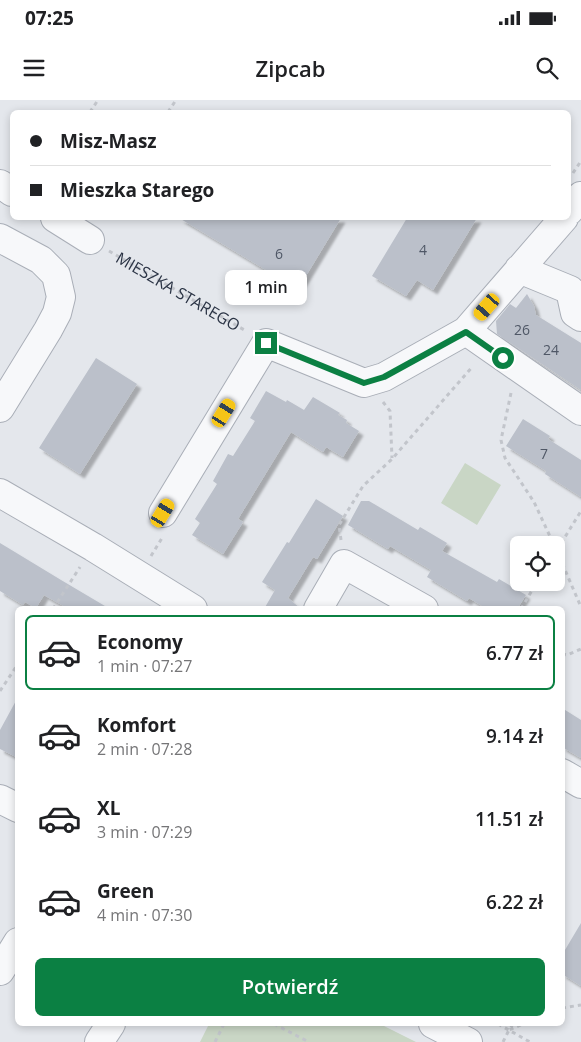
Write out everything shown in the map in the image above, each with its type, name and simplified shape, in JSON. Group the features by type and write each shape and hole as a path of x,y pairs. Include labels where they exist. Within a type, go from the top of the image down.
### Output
{"street":[{"path":"571,208 581,196"},
{"path":"58,220 90,240"},
{"path":"166,508 266,343 364,383 384,377 477,339 519,269 562,220"},
{"path":"0,238 41,260 56,276 61,297 57,313 48,330 0,408"},
{"path":"519,269 575,288 575,313 581,317"},
{"path":"477,339 581,411"},
{"path":"0,493 93,547 188,606"},
{"path":"320,606 344,564 419,606"},
{"path":"565,775 581,784"},
{"path":"0,800 15,807"},
{"path":"0,971 15,947"},
{"path":"99,1042 110,1026"},
{"path":"437,1026 468,1042"}],"path":[{"name":"MIESZKA STAREGO","path":"90,240 266,343"},
{"path":"344,564 339,525 363,486 392,459 477,339"},
{"path":"515,388 510,395 501,440 506,458 534,502 550,536"},
{"path":"379,396 390,411 392,459"},
{"path":"139,576 173,519 166,508"},
{"path":"565,536 581,511"},
{"path":"55,606 93,547"},
{"path":"565,571 581,607"},
{"path":"523,606 532,591"},
{"path":"565,655 581,649"},
{"path":"0,691 15,668"},
{"path":"565,1008 581,1005"},
{"path":"215,1042 223,1026"},
{"path":"278,1026 309,1042"},
{"path":"502,1026 530,1042"},
{"path":"503,1042 512,1026"},
{"path":"509,1030 519,1026"}],"green space":[{"path":"465,463 501,485 477,525 441,503"},
{"path":"208,1026 384,1026 416,1042 200,1042"}],"building":[{"path":"182,220 340,220 298,289"},
{"path":"406,220 476,220 433,290 417,280 406,296 372,276"},
{"path":"527,294 534,306 536,315 581,343 581,390 497,334 496,321 510,304 516,308"},
{"path":"96,358 137,384 80,474 39,448"},
{"path":"266,391 304,410 313,397 340,413 338,415 347,420 346,423 359,431 343,457 326,447 323,452 291,432 238,519 243,522 223,554 192,535 200,523 195,519 217,484 213,481 228,454 233,456 255,421 250,418"},
{"path":"523,419 550,436 548,439 581,460 581,497 545,474 546,471 506,446"},
{"path":"316,499 343,516 317,559 313,557 288,598 297,606 266,606 275,590 262,582 287,542 289,543"},
{"path":"361,501 369,501 418,530 420,527 447,543 442,551 497,582 499,579 510,586 510,591 519,591 526,595 519,606 482,606 469,598 467,601 427,577 431,570 390,546 388,549 348,525"},
{"path":"0,543 105,606 64,606 44,595 37,606 32,606 25,602 23,605 0,591"},
{"path":"15,702 15,756 0,749 0,730"},
{"path":"565,710 581,720 581,758 565,749"},
{"path":"581,923 581,986 565,976 565,950"}],"route":[{"path":"266,343 364,383 384,377 466,332 503,358"}]}
